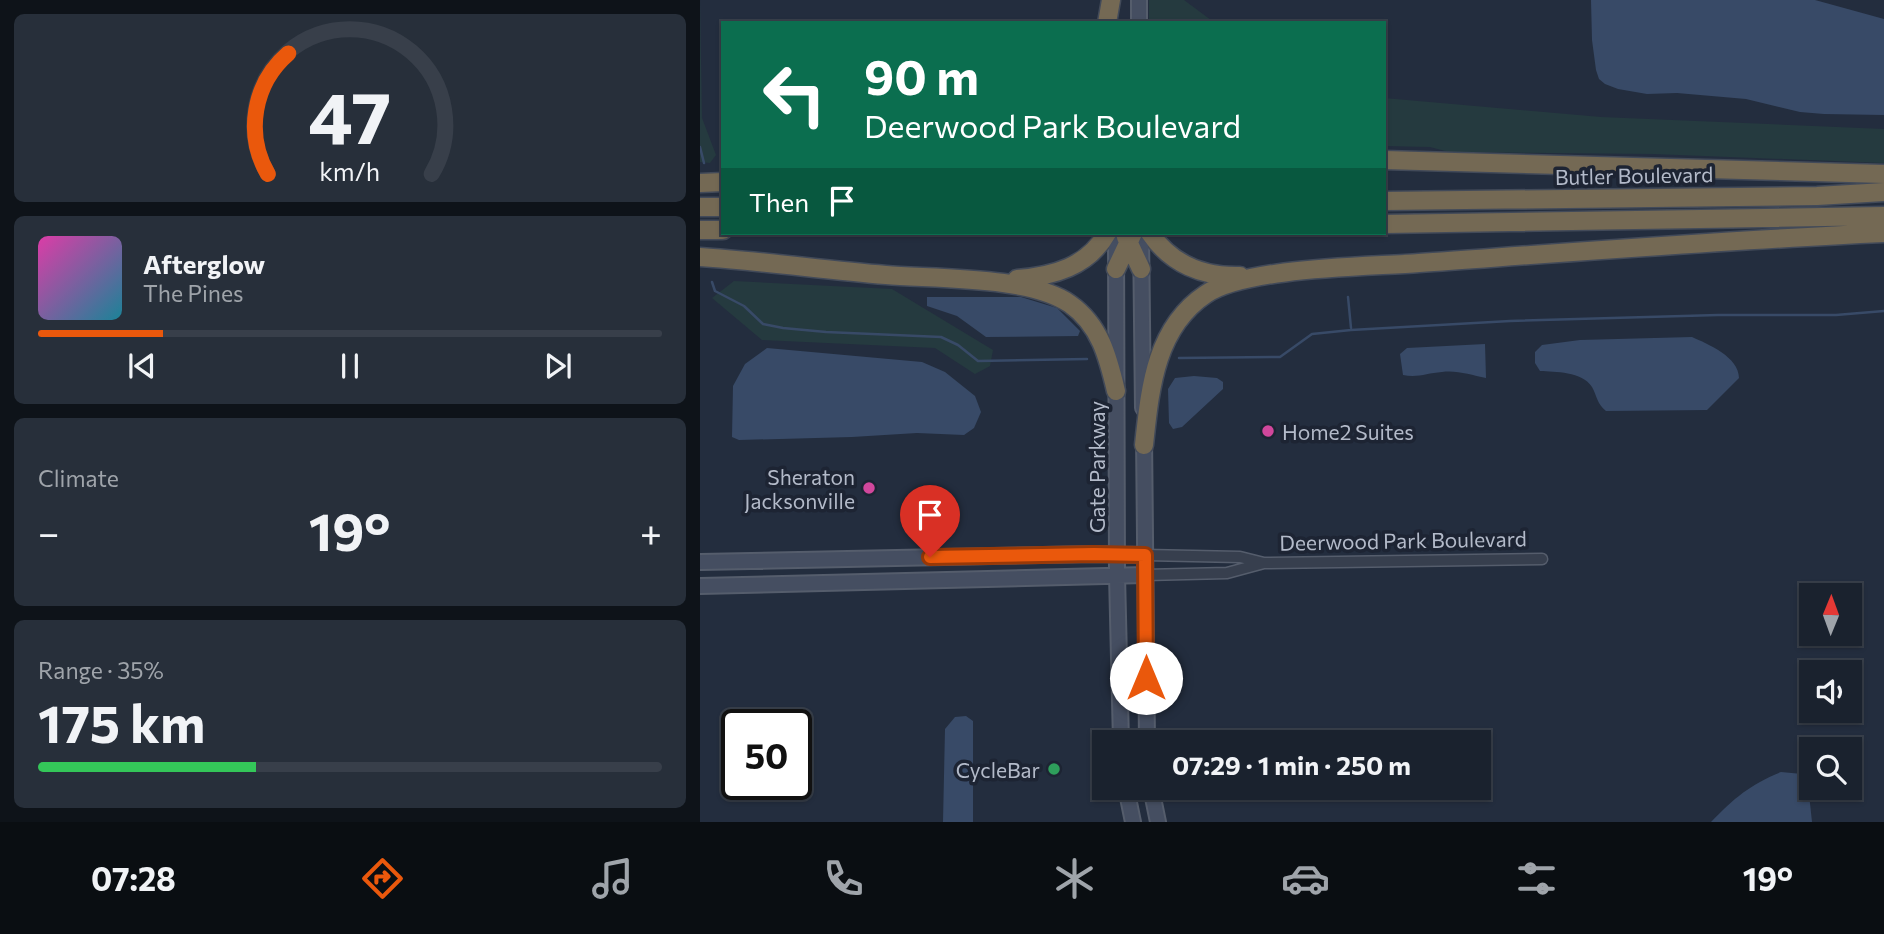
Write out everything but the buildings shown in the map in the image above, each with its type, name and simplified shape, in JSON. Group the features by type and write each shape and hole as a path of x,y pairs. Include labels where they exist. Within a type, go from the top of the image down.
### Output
{"highway":[{"path":"1107,21 1112,0"},
{"path":"1386,160 1884,174"},
{"path":"700,183 721,182"},
{"name":"Butler Boulevard","path":"1386,201 1817,196 1884,192"},
{"path":"700,207 721,207"},
{"path":"1386,224 1884,216"},
{"path":"700,230 721,230"},
{"path":"1152,235 1167,253 1194,270 1225,276 1884,233"},
{"path":"993,282 1042,278 1058,273 1077,264 1094,251 1106,235"},
{"path":"1128,235 1141,269"},
{"path":"1116,269 1128,235"},
{"path":"700,257 886,275 993,282 1049,293 1079,312 1095,329 1116,391"},
{"path":"1144,445 1150,394 1160,352 1177,322 1197,301 1219,287 1239,280 1281,273"}],"main road":[{"path":"1112,0 1113,21"},
{"path":"1139,0 1139,21"},
{"name":"Gate Parkway","path":"1116,269 1117,575 1121,730"},
{"path":"1141,269 1147,730"},
{"name":"Deerwood Park Boulevard","path":"700,562 1145,555"},
{"path":"964,579 985,569 993,556"},
{"name":"Deerwood Park Boulevard","path":"700,586 1145,575"},
{"path":"1128,800 1133,822"},
{"path":"1153,800 1158,822"}],"street":[{"name":"Deerwood Park Boulevard","path":"1145,555 1240,557 1264,563"},
{"name":"Deerwood Park Boulevard","path":"1145,575 1227,573 1264,563 1542,559"}],"green space":[{"path":"700,0 702,118 716,155 710,163 700,162"},
{"path":"1149,0 1184,0 1212,21 1149,21"},
{"path":"1386,98 1601,117 1884,129 1884,163 1653,154 1449,152 1430,147 1386,146"},
{"path":"734,281 892,289 993,350 990,366 975,374 935,348 762,340 712,298"}],"water":[{"path":"1591,0 1815,0 1884,19 1884,115 1800,112 1746,99 1677,93 1647,94 1605,84 1599,79 1596,70"},
{"path":"927,297 1021,297 1057,308 1080,331 1078,336 986,337 957,316 927,306"},
{"path":"1692,337 1721,352 1738,370 1739,378 1707,410 1606,411 1588,382 1568,373 1540,371 1535,363 1535,352 1542,345 1580,340"},
{"path":"1485,344 1486,378 1453,372 1403,375 1400,354 1407,348"},
{"path":"767,348 922,362 945,372 975,396 981,412 974,428 964,435 917,433 739,440 732,437 733,386 745,364"},
{"path":"1175,378 1217,378 1223,382 1223,389 1182,427 1173,429 1169,423 1168,389"},
{"path":"966,716 973,721 973,822 943,822 945,729 955,717"},
{"path":"1781,772 1799,774 1799,800 1810,800 1812,822 1711,822 1743,792"}],"waterway":[{"path":"700,147 704,163"},
{"path":"712,282 715,291 744,306 763,324 826,332 941,337 958,345 978,361 1087,359"},
{"path":"1348,297 1351,328"},
{"path":"1179,358 1280,357 1312,334 1351,330 1510,321 1718,315 1836,315 1884,311"}],"place":[{"name":"Home2 Suites","path":"1268,431"},
{"name":"Sheraton Jacksonville","path":"869,488"},
{"name":"CycleBar","path":"1054,769"}],"route":[{"path":"930,557 1145,555 1146,678"}]}
